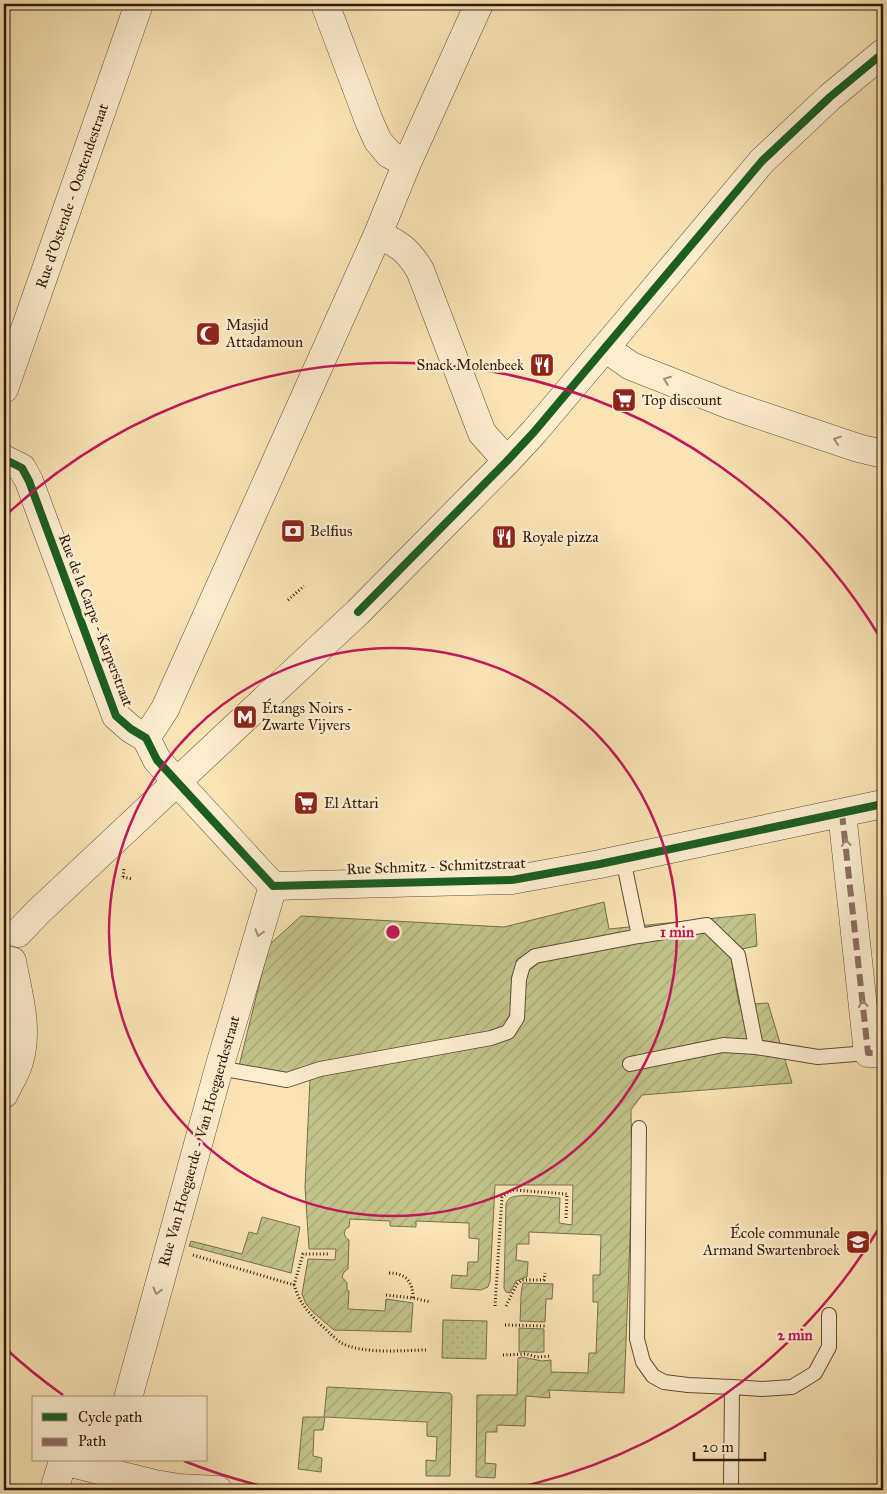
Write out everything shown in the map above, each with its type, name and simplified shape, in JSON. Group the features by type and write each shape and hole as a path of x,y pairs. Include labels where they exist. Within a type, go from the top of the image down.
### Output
{"street":[{"name":"Rue d'Ostende - Oostendestraat","path":"4,389 10,350 139,4"},
{"path":"325,4 378,141 389,154 407,163"},
{"path":"146,738 165,709 479,4"},
{"path":"4,1094 19,1064 24,1040 23,1016 8,961 17,958 23,949 22,937 11,931 37,913 358,612 534,432 762,161 830,97 883,53"},
{"path":"378,234 396,243 411,255 420,270 482,434 507,461"},
{"path":"605,348 631,366 730,405 858,448 883,454"},
{"name":"Rue de la Carpe - Karperstraat","path":"4,458 22,468 29,480 116,716 131,729 146,738 157,760 177,782"},
{"path":"177,782 273,886"},
{"name":"Rue Schmitz - Schmitzstraat","path":"273,886 512,880 623,860 883,804"},
{"path":"842,813 876,1053"},
{"name":"Rue Van Hoegaerde - Van Hoegaerdestraat","path":"129,1396 219,1068 273,886"},
{"path":"54,1490 63,1462"},
{"path":"72,1462 109,1466 154,1487 218,1490"}],"lane":[{"path":"623,860 639,936"},
{"path":"219,1068 287,1080 320,1069 491,1038 508,1032 517,1018 519,979 523,965 535,956 707,925 738,955 756,1047"},
{"path":"630,1064 722,1045 756,1047 818,1057 876,1053"},
{"path":"639,1128 637,1339 643,1362 653,1376 664,1382 688,1385 762,1389 792,1387 815,1373 829,1347 829,1315"},
{"path":"732,1387 731,1486 733,1490"}],"path":[{"path":"288,600 304,586"},
{"path":"123,878 124,868"},
{"path":"123,878 128,874"},
{"path":"123,878 132,879"},
{"path":"495,1306 502,1197 513,1190 567,1194 566,1219"},
{"path":"188,1253 294,1285"},
{"path":"330,1254 303,1254 294,1285 298,1297 307,1312 340,1342 353,1348 371,1350 428,1350"},
{"path":"389,1274 396,1273 406,1278 413,1288 413,1298"},
{"path":"506,1306 517,1284 522,1280 544,1280 545,1273"},
{"path":"386,1295 431,1302"},
{"path":"505,1324 545,1326"},
{"path":"503,1355 551,1356"}],"green space":[{"path":"604,902 609,929 755,914 757,946 730,951 739,1005 768,1003 792,1083 642,1095 631,1110 632,1187 624,1393 549,1390 550,1398 526,1396 525,1426 497,1425 497,1432 486,1432 485,1463 496,1464 495,1478 476,1477 477,1395 517,1395 518,1358 542,1361 551,1360 551,1372 588,1373 589,1353 596,1353 598,1302 593,1302 593,1275 600,1275 601,1235 529,1232 529,1244 517,1244 516,1260 528,1262 527,1277 516,1281 510,1293 506,1292 504,1288 506,1203 509,1199 519,1196 560,1198 559,1223 572,1225 573,1185 495,1185 490,1281 488,1287 481,1290 451,1288 452,1275 467,1276 468,1262 478,1262 479,1239 469,1238 469,1223 416,1221 416,1227 390,1226 390,1221 350,1219 349,1227 344,1233 349,1240 348,1269 342,1277 347,1283 347,1290 349,1291 348,1309 385,1311 386,1299 413,1303 411,1332 334,1330 306,1304 302,1294 308,1259 335,1260 336,1249 309,1249 305,1187 310,1080 239,1066 269,945 301,916 504,927"},
{"path":"262,1217 300,1227 291,1273 189,1246 191,1241 242,1254 249,1232 257,1234"},
{"path":"523,1283 553,1284 552,1299 546,1299 545,1322 520,1321"},
{"path":"443,1320 487,1321 486,1359 442,1358"},
{"path":"519,1328 544,1329 544,1352 519,1352"},
{"path":"327,1387 450,1393 452,1396 450,1476 426,1476 426,1460 436,1461 437,1437 427,1436 427,1422 325,1417 323,1430 314,1430 313,1456 322,1458 321,1472 298,1469 303,1417 324,1417"}],"marked path":[{"path":"842,813 868,1053 883,1053"}],"cycle path":[{"path":"358,612 534,432 762,161 830,97 883,53"},
{"path":"4,459 22,468 29,481 116,716 131,729 146,738 157,760 273,886 512,880 600,864 883,804"}],"place":[{"name":"Masjid Attadamoun","path":"208,334"},
{"name":"Snack Molenbeek","path":"542,365"},
{"name":"Top discount","path":"624,400"},
{"name":"Belfius","path":"293,531"},
{"name":"Royale pizza","path":"504,537"},
{"name":"Étangs Noirs - Zwarte Vijvers","path":"245,717"},
{"name":"El Attari","path":"306,803"},
{"name":"École communale Armand Swartenbroek","path":"858,1242"}]}
